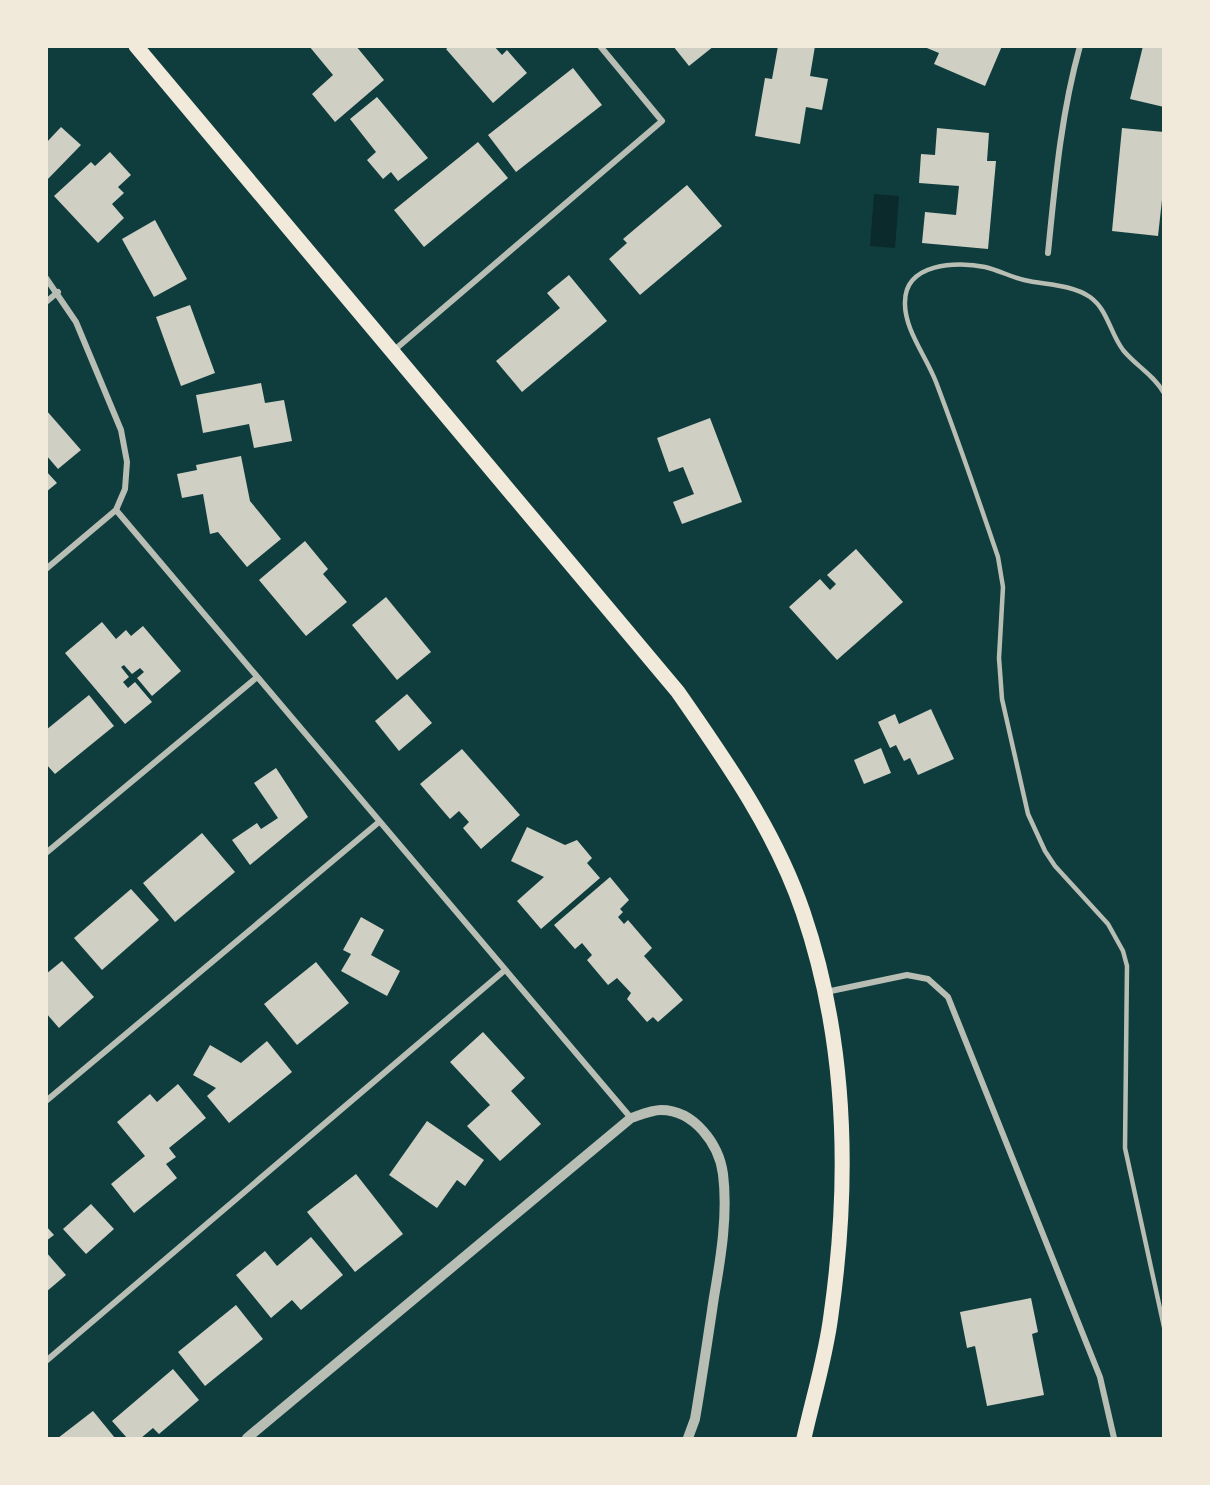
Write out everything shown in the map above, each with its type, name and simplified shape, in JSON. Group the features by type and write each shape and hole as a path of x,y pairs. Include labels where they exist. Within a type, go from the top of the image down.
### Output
{"main road":[{"path":"136,46 678,692 734,772 777,852 803,910 826,992 840,1096 842,1207 831,1317 804,1438"}],"street":[{"path":"392,352 662,121 600,46"},
{"path":"1048,253 1058,147 1068,88 1080,46"},
{"path":"46,279 58,292 76,322 121,430 127,462 125,489 116,510 46,569"},
{"path":"46,302 58,292"},
{"path":"116,510 631,1118"},
{"path":"46,853 256,678"},
{"path":"46,1101 379,822"},
{"path":"46,1362 504,970"},
{"path":"826,992 907,975 928,979 948,997 1100,1377 1114,1438"},
{"path":"248,1438 631,1118 660,1110 676,1112 698,1125 714,1145 723,1172 725,1206 721,1254 695,1419 688,1438"}],"lane":[{"path":"1164,393 1146,370 1124,351 1100,306 1082,292 1021,280 984,267 960,266 938,266 917,276 908,287 904,300 906,315 939,389 998,557 1003,587 999,658 1002,699 1028,814 1050,858 1066,880 1108,924 1125,958 1128,983 1125,1148 1164,1327"}],"water":[{"path":"874,194 899,196 895,248 870,246"}],"building":[{"path":"309,46 356,46 384,80 335,122 312,94 333,75"},
{"path":"450,46 494,46 502,55 507,50 527,73 493,103 446,49"},
{"path":"673,46 714,46 689,66"},
{"path":"778,46 815,46 810,76 828,79 822,110 806,107 800,144 755,136 765,78 772,79"},
{"path":"922,46 1002,46 985,86 934,64 939,53"},
{"path":"1143,46 1164,46 1164,107 1130,99"},
{"path":"573,68 602,105 516,172 488,135"},
{"path":"377,97 428,158 398,181 391,172 383,179 367,160 376,152 350,119"},
{"path":"61,127 81,145 46,181 46,143"},
{"path":"937,128 989,133 987,161 996,161 988,249 922,243 925,212 956,215 959,186 919,183 921,154 935,155"},
{"path":"1122,128 1164,132 1164,182 1158,236 1112,231"},
{"path":"478,142 508,178 424,247 394,210"},
{"path":"110,152 131,175 118,187 124,193 112,204 124,218 98,243 54,196 91,162 95,166"},
{"path":"687,185 722,226 640,295 609,259 627,243 623,239"},
{"path":"155,220 187,279 154,297 122,239"},
{"path":"569,275 607,321 522,392 496,361 560,308 547,293"},
{"path":"190,305 215,373 181,386 156,317"},
{"path":"261,383 265,403 284,400 292,441 254,448 249,424 203,433 196,395"},
{"path":"46,410 81,450 58,469 46,455"},
{"path":"710,418 742,502 682,524 673,502 694,494 683,467 669,472 657,438"},
{"path":"241,456 250,501 281,539 247,567 218,532 210,534 203,494 182,498 177,474 197,470 196,465"},
{"path":"46,471 57,483 46,492"},
{"path":"305,541 328,569 323,574 347,602 306,636 259,580"},
{"path":"856,549 903,602 837,660 789,607 820,579 830,590 836,584 827,575"},
{"path":"386,597 431,652 397,680 352,625"},
{"path":"102,622 116,639 126,630 131,636 143,626 181,671 152,696 137,678 144,672 140,668 132,674 124,665 121,667 129,677 123,682 128,688 135,682 152,702 125,724 65,653"},
{"path":"407,694 432,723 399,751 375,721"},
{"path":"89,695 114,726 55,774 46,764 46,730"},
{"path":"931,709 954,759 918,775 910,758 904,761 896,745 890,748 878,722 895,714 899,724"},
{"path":"881,748 891,773 864,784 854,760"},
{"path":"462,749 520,815 481,849 463,828 469,822 459,811 450,819 420,784"},
{"path":"276,768 308,817 250,865 232,840 257,823 261,829 278,818 254,783"},
{"path":"527,827 565,845 577,840 592,858 587,863 600,878 541,929 517,901 544,877 511,861"},
{"path":"202,833 235,872 175,922 143,883"},
{"path":"610,877 629,900 620,909 623,912 618,917 624,924 628,920 652,948 644,956 683,1000 658,1022 653,1017 647,1022 627,999 631,993 617,978 608,985 587,960 592,955 582,943 575,949 554,925"},
{"path":"131,889 159,920 102,970 74,938"},
{"path":"361,917 384,930 371,955 400,971 387,996 341,971 351,954 343,950"},
{"path":"62,961 94,997 59,1028 46,1013 46,974"},
{"path":"316,962 349,1003 297,1045 264,1004"},
{"path":"483,1032 525,1078 511,1091 541,1124 500,1161 467,1126 490,1105 450,1062"},
{"path":"267,1041 292,1072 229,1123 207,1096 216,1088 193,1075 210,1045 241,1063"},
{"path":"178,1084 206,1118 169,1148 176,1157 166,1164 177,1178 134,1213 111,1184 145,1156 117,1122 150,1094 157,1102"},
{"path":"427,1121 484,1160 465,1186 457,1180 437,1208 389,1175"},
{"path":"356,1174 403,1234 355,1272 307,1212"},
{"path":"91,1204 114,1229 86,1254 63,1229"},
{"path":"46,1226 54,1235 46,1241"},
{"path":"311,1237 343,1275 301,1310 292,1300 271,1318 236,1275 265,1251 277,1266"},
{"path":"46,1252 66,1275 46,1292"},
{"path":"1031,1298 1038,1332 1032,1334 1044,1395 987,1406 975,1346 967,1348 960,1312"},
{"path":"236,1305 263,1339 205,1386 178,1352"},
{"path":"173,1369 199,1400 159,1434 153,1428 141,1438 127,1438 112,1421"},
{"path":"93,1411 115,1438 58,1438"}]}
